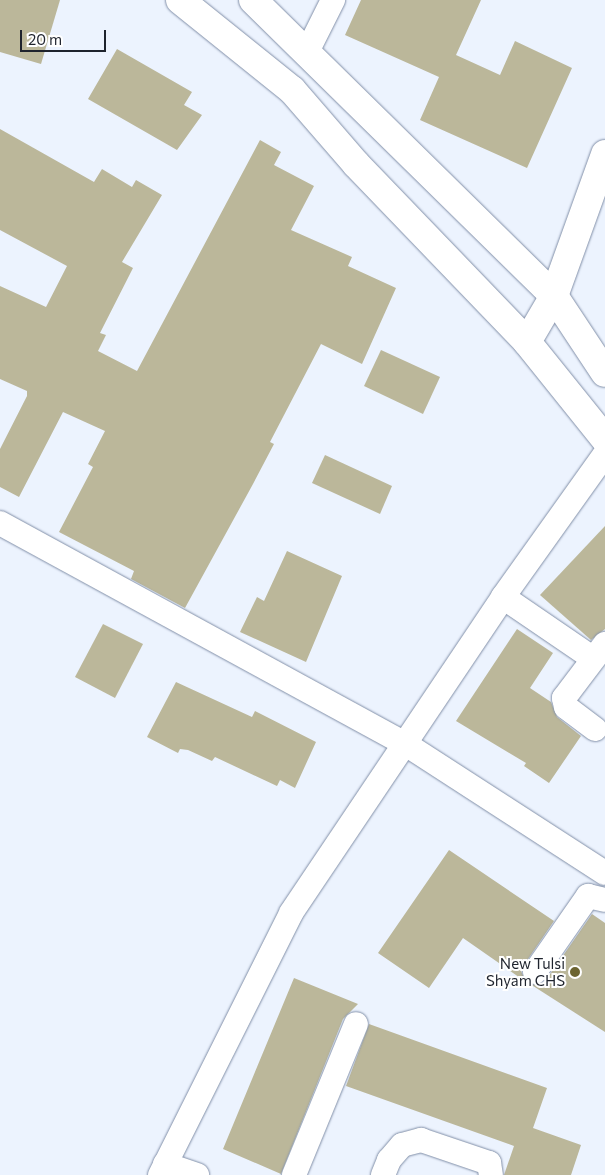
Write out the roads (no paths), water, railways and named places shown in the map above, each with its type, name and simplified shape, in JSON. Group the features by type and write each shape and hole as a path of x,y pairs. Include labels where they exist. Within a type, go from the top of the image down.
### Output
{"street":[{"path":"180,0 292,90 356,164 527,342 605,439"},
{"path":"254,0 308,50 554,296 605,373"},
{"path":"308,50 333,0"},
{"path":"527,342 554,296 605,154"},
{"path":"197,1175 162,1169 291,913 503,597 605,454"},
{"path":"0,523 404,743 605,873"},
{"path":"503,597 598,650 564,698 566,707 596,729"},
{"path":"535,972 588,896 605,900"},
{"path":"294,1175 356,1024"},
{"path":"383,1175 389,1160 402,1145 421,1140 489,1163 491,1175"}],"place":[{"name":"New Tulsi Shyam CHS","path":"575,972"}]}
